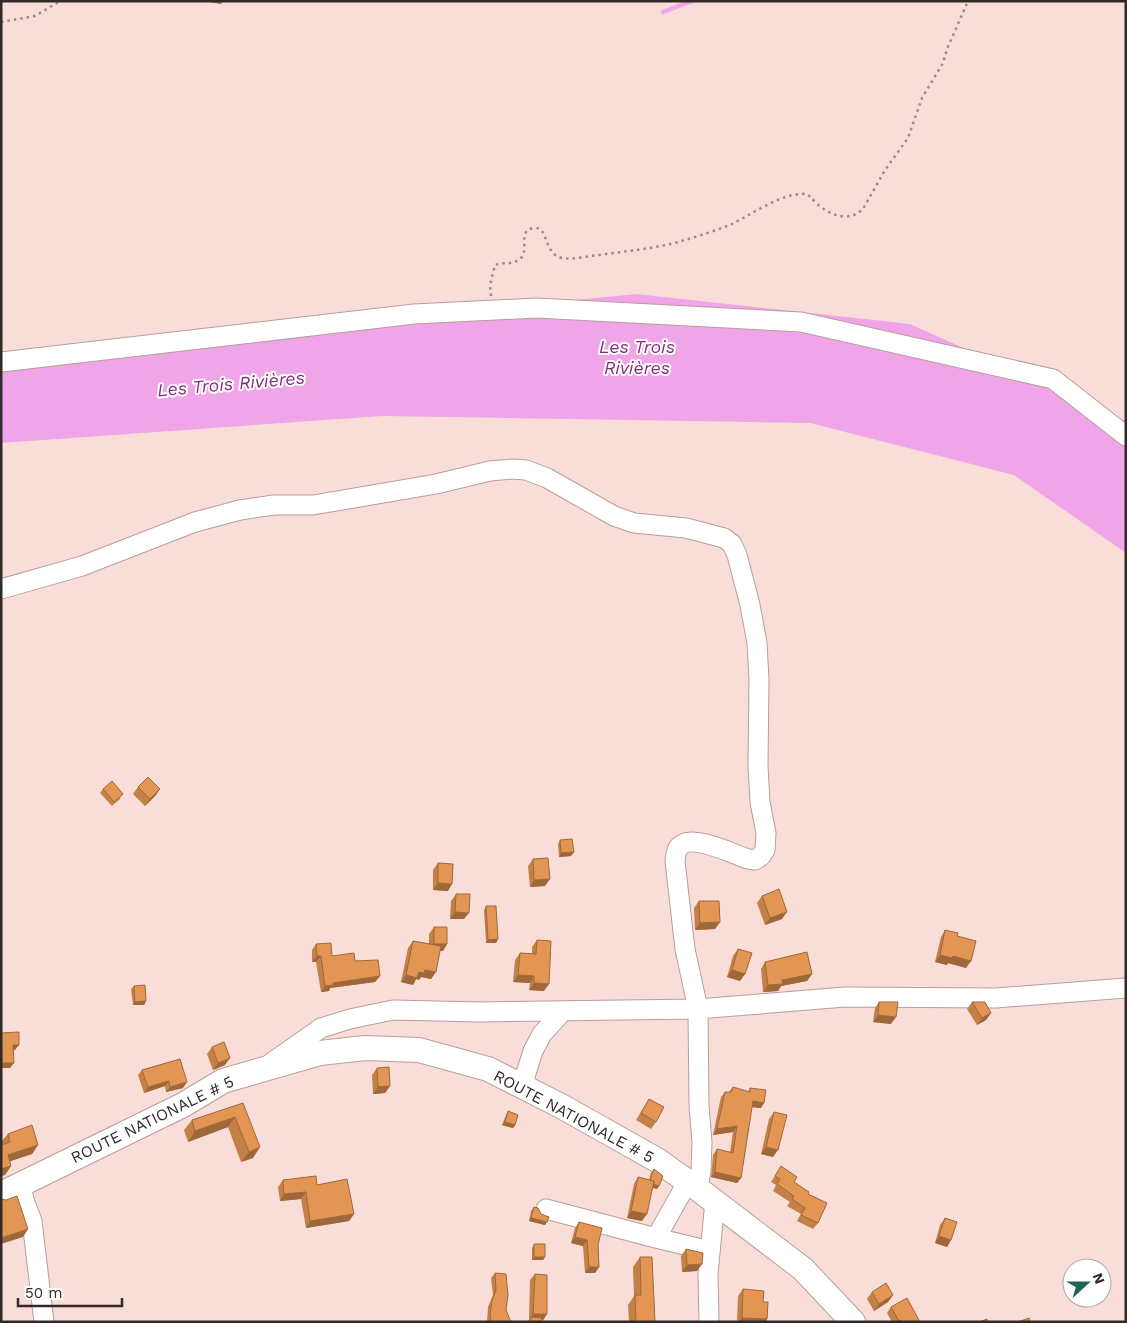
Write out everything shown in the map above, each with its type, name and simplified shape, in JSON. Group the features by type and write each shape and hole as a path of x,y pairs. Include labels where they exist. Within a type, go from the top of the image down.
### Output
{"main road":[{"name":"ROUTE NATIONALE # 5","path":"11,1189 184,1105 223,1081 320,1053 365,1048 419,1050 488,1069 561,1106 657,1160 700,1190 803,1269 853,1322"}],"street":[{"path":"1,362 404,315 493,310 537,308 801,322 1052,379 1126,436"},
{"path":"1,589 82,566 195,522 240,510 274,505 313,505 348,500 436,484 490,471 512,469 526,470 547,478 614,516 634,523 686,528 724,538 732,544 737,555 750,605 757,643 759,679 758,766 760,802 766,833 765,850 755,860 700,842 690,842 682,844 676,851 675,861 685,949 698,1009 699,1106 702,1142 700,1190 710,1251 708,1274 709,1322"},
{"path":"262,1069 321,1028 350,1019 393,1010 563,1011 698,1009 845,997 996,998 1126,988"},
{"path":"522,1086 533,1051 542,1034 563,1011"},
{"path":"11,1189 24,1200 32,1221 44,1322"},
{"path":"656,1238 700,1190"},
{"path":"546,1209 710,1251"}],"path":[{"path":"1,22 35,16 45,12 60,1"},
{"path":"493,310 490,285 495,265 520,260 523,255 524,235 527,230 532,228 538,227 542,230 554,255 571,258 658,247 679,242 730,224 760,208 803,193 810,196 824,209 844,217 858,214 863,209 885,170 908,138 922,98 943,63 947,49 968,1"}],"water":[{"name":"Les Trois Rivières","path":"637,294 910,324 1126,421 1126,553 1014,475 810,423 382,416 1,443 1,372 122,344"}],"building":[{"path":"148,777 160,789 150,799 138,787"},
{"path":"112,781 123,794 114,802 103,789"},
{"path":"572,839 574,852 561,853 560,840"},
{"path":"548,858 550,879 534,880 533,859"},
{"path":"438,863 453,864 452,884 438,883"},
{"path":"779,889 787,912 770,918 762,896"},
{"path":"456,894 470,894 469,913 455,912"},
{"path":"699,901 719,901 720,922 700,923"},
{"path":"486,906 496,906 498,939 488,940"},
{"path":"434,927 447,927 447,944 434,944"},
{"path":"945,930 958,933 957,936 976,941 971,961 940,955"},
{"path":"537,940 551,941 549,984 534,983 534,976 518,975 520,953 536,954"},
{"path":"413,941 441,946 436,972 425,970 424,973 419,972 417,978 406,975"},
{"path":"331,943 332,956 354,953 355,961 378,960 380,976 333,983 333,985 325,986 321,956 317,956 316,944"},
{"path":"738,949 752,953 745,974 732,970"},
{"path":"807,952 812,974 782,980 783,984 768,985 765,962"},
{"path":"145,985 146,1001 135,1002 134,986"},
{"path":"879,1002 898,1002 896,1017 878,1015"},
{"path":"972,1002 985,1002 991,1013 982,1018"},
{"path":"19,1032 19,1045 13,1045 14,1063 2,1063 1,1033"},
{"path":"224,1042 230,1058 218,1063 212,1047"},
{"path":"180,1059 187,1082 170,1087 169,1081 148,1087 142,1070"},
{"path":"389,1067 390,1086 378,1087 377,1068"},
{"path":"733,1087 750,1092 750,1088 766,1090 764,1103 753,1101 741,1178 715,1172 717,1149 733,1153 737,1126 717,1129 725,1092 731,1092"},
{"path":"649,1099 664,1107 656,1122 641,1113"},
{"path":"243,1103 260,1147 249,1152 235,1117 195,1131 192,1120"},
{"path":"508,1111 518,1115 515,1125 505,1122"},
{"path":"774,1112 787,1115 778,1150 766,1147"},
{"path":"32,1125 38,1145 8,1155 11,1166 1,1169 1,1145 10,1142 8,1134"},
{"path":"781,1166 797,1177 794,1182 809,1192 808,1194 827,1203 818,1223 801,1215 805,1208 792,1199 794,1196 777,1184 780,1179 775,1176"},
{"path":"654,1169 663,1176 659,1186 650,1180"},
{"path":"316,1176 317,1185 347,1179 354,1214 310,1221 306,1192 284,1194 283,1180"},
{"path":"638,1177 654,1181 647,1214 631,1211"},
{"path":"17,1196 28,1229 1,1238 1,1199 6,1200"},
{"path":"534,1207 538,1208 541,1214 549,1217 547,1222 531,1218"},
{"path":"945,1218 957,1222 951,1240 939,1236"},
{"path":"579,1222 602,1228 598,1245 599,1267 589,1267 587,1240 575,1237"},
{"path":"534,1244 545,1244 545,1257 534,1257"},
{"path":"686,1249 703,1253 702,1264 687,1265"},
{"path":"640,1257 652,1257 655,1322 636,1322 635,1295 641,1295"},
{"path":"495,1273 506,1274 508,1295 506,1310 511,1322 491,1322 492,1301 496,1290"},
{"path":"535,1274 547,1275 547,1314 533,1314"},
{"path":"886,1283 893,1295 879,1304 872,1292"},
{"path":"743,1289 764,1291 763,1302 768,1302 767,1319 742,1318"},
{"path":"907,1298 920,1322 899,1321 891,1307"},
{"path":"531,1317 542,1318 542,1322 531,1322"},
{"path":"1029,1318 1030,1322 1018,1322"}],"waterway":[{"path":"663,12 692,1"}]}
